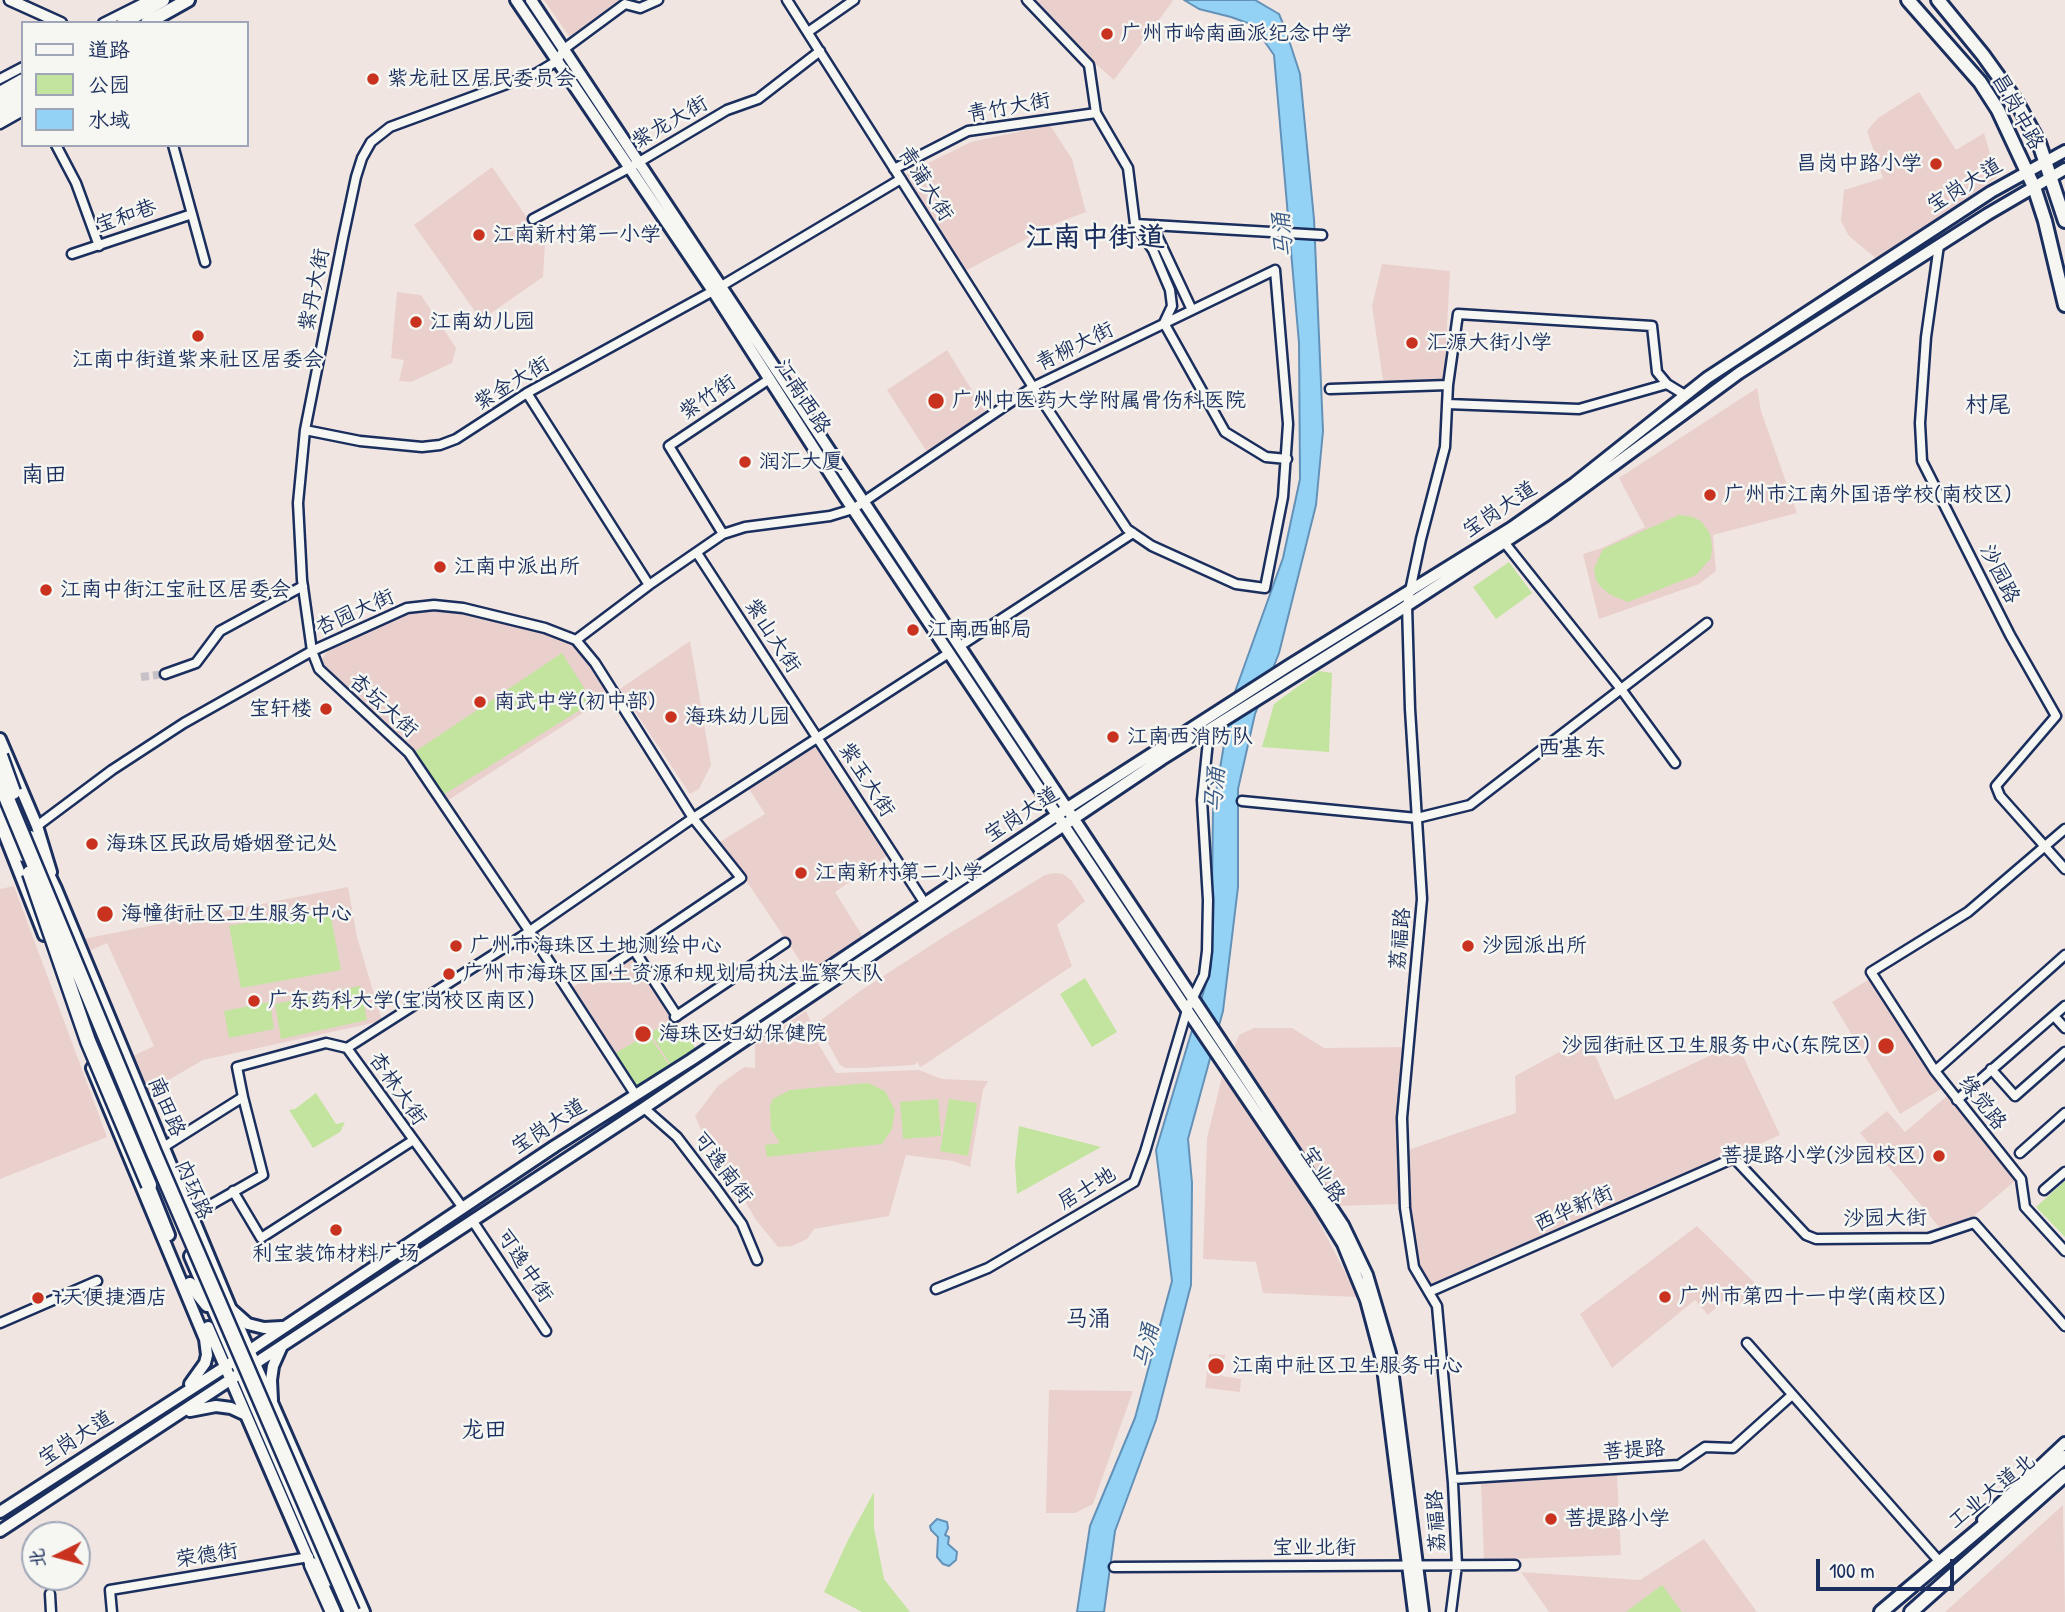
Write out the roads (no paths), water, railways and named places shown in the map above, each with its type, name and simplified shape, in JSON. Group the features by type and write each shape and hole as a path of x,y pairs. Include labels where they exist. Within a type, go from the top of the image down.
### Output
{"highway":[{"path":"0,115 21,103"},
{"path":"0,757 49,896"},
{"name":"内环路","path":"1,779 160,1166 352,1612"},
{"name":"内环路","path":"0,804 146,1154 344,1612"},
{"path":"26,862 88,1041 149,1185"},
{"path":"310,1561 333,1612"}],"main road":[{"path":"128,21 167,5 188,0"},
{"path":"516,0 864,502 960,646 1061,812"},
{"path":"531,0 564,49 633,166"},
{"name":"昌岗中路","path":"1908,0 1980,82 1998,110 2034,187 2065,305"},
{"name":"昌岗中路","path":"1938,0 2000,77 2029,125 2046,161 2065,221"},
{"path":"149,21 167,5"},
{"path":"0,93 21,81"},
{"path":"0,105 21,93"},
{"name":"宝岗大道","path":"0,1531 644,1108 1068,822 1290,665 1412,591 1545,504 1685,395 1825,300 2027,170 2065,151"},
{"name":"宝岗大道","path":"0,1512 230,1364 1061,812 1209,731 1407,605 1591,483 1721,384 2065,169"},
{"name":"江南西路","path":"717,289 768,380 948,653 1061,812"},
{"path":"0,739 37,826 49,896"},
{"path":"1,779 20,784"},
{"name":"南田路","path":"0,804 49,896 163,1148 248,1352 363,1612"},
{"name":"宝业路","path":"1061,812 1191,1004 1333,1227 1362,1289 1375,1327 1384,1370 1413,1565 1423,1612"},
{"path":"0,822 45,922"},
{"name":"南田路","path":"49,896 45,922 54,945 114,1073 217,1317 230,1364 270,1456 284,1474 294,1496 303,1529 344,1612"},
{"path":"54,945 58,972 97,1080 207,1347 205,1363 197,1377 176,1398"},
{"path":"97,1080 114,1073"},
{"path":"635,1094 644,1108"},
{"path":"149,1185 190,1284 230,1364"},
{"path":"190,1284 217,1317"},
{"path":"190,1284 199,1325"},
{"path":"229,1307 248,1325 264,1328 285,1327"},
{"path":"275,1413 271,1380 273,1366 283,1345"},
{"path":"236,1377 246,1415 270,1456 303,1529 326,1612"},
{"path":"175,1417 195,1409 216,1406 231,1408 246,1415"},
{"path":"1959,1545 2065,1443"},
{"name":"工业大道北","path":"1881,1612 2065,1457"},
{"name":"工业大道北","path":"1911,1612 2065,1475"},
{"name":"宝业路","path":"1413,1565 1415,1612"}],"street":[{"path":"10,0 57,21"},
{"path":"107,21 149,0"},
{"path":"557,61 564,49 625,4 639,8 658,0"},
{"name":"青蒲大街","path":"787,0 1033,387 1111,506 1133,533 1152,546 1236,584 1265,588 1283,497 1287,459"},
{"path":"808,32 854,0"},
{"path":"1027,0 1090,65 1096,113 1128,168 1135,224 1153,250 1170,290 1172,306 1164,323 1226,432 1266,457 1287,459"},
{"path":"159,21 167,5"},
{"name":"紫龙大街","path":"533,219 633,166 727,110 758,99 820,51"},
{"name":"紫丹大街","path":"312,651 303,586 298,503 305,430 362,158 371,142 390,127 523,79 557,61"},
{"path":"0,79 21,67"},
{"path":"0,124 21,112"},
{"name":"青竹大街","path":"894,169 968,131 1096,113"},
{"path":"57,147 76,183 99,246"},
{"path":"174,147 205,262"},
{"path":"717,289 901,179"},
{"name":"宝和巷","path":"72,254 191,214"},
{"path":"1135,224 1322,235"},
{"path":"1152,225 1192,310"},
{"name":"沙园路","path":"1939,246 1926,337 1920,423 1922,461 2010,635 2056,716 1996,786 2000,796 2065,869"},
{"name":"青柳大街","path":"864,502 1033,387 1275,270 1288,424 1287,459"},
{"name":"紫金大街","path":"305,430 360,441 422,447 440,445 456,439 527,393 717,289"},
{"name":"荔福路","path":"1451,1612 1457,1565 1437,1306 1414,1267 1405,1208 1402,1118 1422,899 1410,709 1407,605 1445,447 1448,385 1458,314 1652,326 1657,372 1667,384"},
{"name":"紫竹街","path":"723,534 668,446 768,380"},
{"path":"1447,404 1578,409 1667,384 1685,395"},
{"path":"1330,389 1448,385"},
{"path":"527,393 649,585"},
{"path":"605,970 741,878 693,818 594,663 576,640 723,534 744,527 830,516 853,509 864,502"},
{"path":"960,646 1133,533"},
{"path":"1504,542 1675,762"},
{"name":"紫山大街","path":"697,553 817,738"},
{"path":"164,674 196,663 220,631 303,586"},
{"name":"杏园大街","path":"312,651 407,608 434,605 463,608 521,622 576,640"},
{"path":"1242,801 1417,818 1470,805 1707,623"},
{"path":"37,826 112,770 184,723 312,651"},
{"name":"杏坛大街","path":"312,651 318,669 330,682 385,728 410,753 530,931 635,1094"},
{"name":"紫玉大街","path":"925,902 817,738 948,653"},
{"name":"居士地","path":"936,1289 988,1268 1134,1182 1191,1004 1204,975 1208,900 1202,800 1209,731"},
{"path":"346,1048 530,931 693,818 817,738"},
{"path":"2045,846 2065,829"},
{"name":"缘觉路","path":"2045,846 1968,912 1871,972 1935,1071 2021,1179 2025,1207 2065,1251"},
{"path":"634,950 676,1016 785,943"},
{"path":"1935,1071 2065,955"},
{"path":"1958,1100 2065,1006"},
{"path":"2054,1016 2065,1028"},
{"name":"杏林大街","path":"243,1097 237,1067 326,1044 346,1048 463,1208"},
{"path":"1992,1069 2015,1096 2065,1052"},
{"path":"163,1148 243,1097 264,1175 191,1216"},
{"name":"可逸南街","path":"644,1108 677,1137 716,1188 742,1224 757,1260"},
{"path":"2020,1153 2065,1113"},
{"path":"233,1191 261,1238 412,1141"},
{"name":"西华新街","path":"1429,1292 1734,1158"},
{"name":"沙园大街","path":"1734,1158 1806,1235 1815,1238 1929,1238 1974,1223 2065,1326"},
{"path":"2044,1190 2065,1172"},
{"name":"可逸中街","path":"472,1220 546,1331"},
{"path":"0,1323 97,1281"},
{"path":"1747,1343 1939,1562"},
{"name":"菩提路","path":"1452,1479 1679,1465 1706,1447 1733,1448 1792,1395"},
{"name":"荣德街","path":"112,1612 110,1590 310,1561"},
{"name":"宝业北街","path":"1114,1567 1515,1565"},
{"path":"50,1594 51,1612"}],"water":[{"path":"1184,0 1255,0 1279,14 1300,74 1314,219 1323,431 1316,505 1279,653 1255,714 1238,789 1238,887 1223,1011 1188,1139 1192,1183 1191,1285 1156,1420 1115,1531 1104,1612 1077,1612 1090,1526 1135,1418 1172,1281 1156,1150 1211,967 1213,810 1231,703 1283,558 1300,479 1299,343 1274,55 1253,25 1199,9"},
{"path":"937,1519 947,1522 945,1535 949,1537 948,1544 957,1552 956,1560 949,1566 937,1557 938,1537 930,1526"}],"tunnel":[{"path":"141,677 165,674"}],"place":[{"name":"广州市岭南画派纪念中学","path":"1107,34"},
{"name":"紫龙社区居民委员会","path":"373,79"},
{"name":"昌岗中路小学","path":"1936,164"},
{"name":"江南新村第一小学","path":"479,235"},
{"name":"江南幼儿园","path":"416,322"},
{"name":"江南中街道紫来社区居委会","path":"198,336"},
{"name":"汇源大街小学","path":"1412,343"},
{"name":"广州中医药大学附属骨伤科医院","path":"936,401"},
{"name":"润汇大厦","path":"745,462"},
{"name":"广州市江南外国语学校(南校区)","path":"1710,495"},
{"name":"江南中派出所","path":"440,567"},
{"name":"江南中街江宝社区居委会","path":"46,590"},
{"name":"江南西邮局","path":"913,630"},
{"name":"南武中学(初中部)","path":"480,702"},
{"name":"宝轩楼","path":"326,709"},
{"name":"海珠幼儿园","path":"671,717"},
{"name":"江南西消防队","path":"1113,737"},
{"name":"海珠区民政局婚姻登记处","path":"92,844"},
{"name":"江南新村第二小学","path":"801,873"},
{"name":"海幢街社区卫生服务中心","path":"105,914"},
{"name":"广州市海珠区土地测绘中心","path":"456,946"},
{"name":"沙园派出所","path":"1468,946"},
{"name":"广州市海珠区国土资源和规划局执法监察大队","path":"449,974"},
{"name":"广东药科大学(宝岗校区南区)","path":"254,1001"},
{"name":"海珠区妇幼保健院","path":"643,1034"},
{"name":"沙园街社区卫生服务中心(东院区)","path":"1886,1046"},
{"name":"菩提路小学(沙园校区)","path":"1939,1156"},
{"name":"利宝装饰材料广场","path":"336,1230"},
{"name":"广州市第四十一中学(南校区)","path":"1665,1297"},
{"name":"7天便捷酒店","path":"38,1298"},
{"name":"江南中社区卫生服务中心","path":"1216,1366"},
{"name":"菩提路小学","path":"1551,1519"}],"district":[{"name":"江南中街道","path":"1095,239"},
{"name":"村尾","path":"1988,406"},
{"name":"南田","path":"44,476"},
{"name":"西基东","path":"1572,749"},
{"name":"马涌","path":"1088,1320"},
{"name":"龙田","path":"484,1431"}]}
